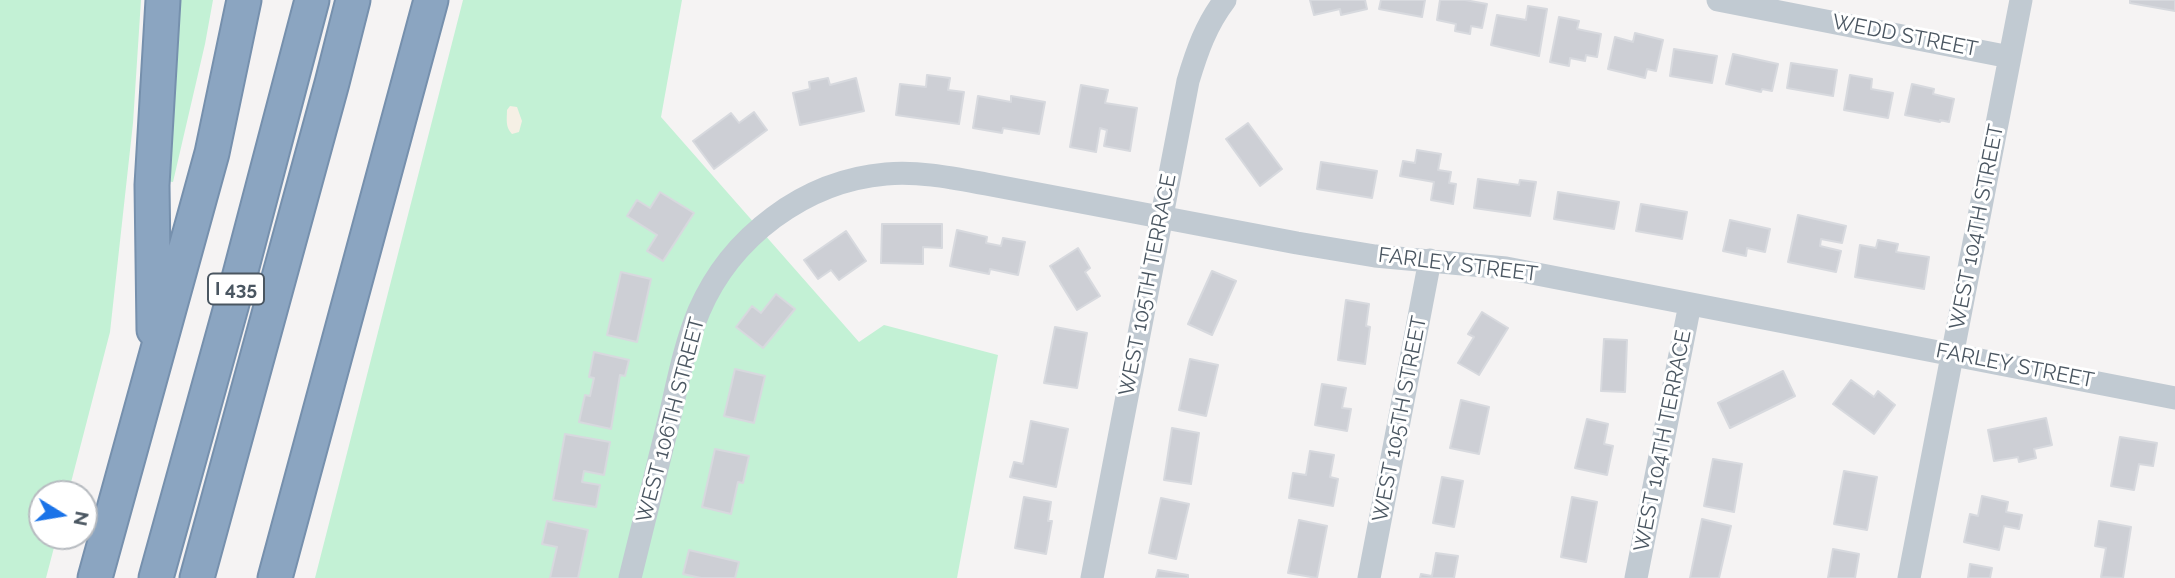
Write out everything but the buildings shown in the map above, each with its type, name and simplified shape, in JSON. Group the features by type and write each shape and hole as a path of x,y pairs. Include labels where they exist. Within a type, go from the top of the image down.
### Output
{"highway":[{"path":"154,368 152,185 163,0"},
{"path":"96,578 212,153 244,0"},
{"name":"I 435","path":"156,578 312,0"},
{"name":"I 435","path":"197,578 353,0"},
{"path":"275,578 431,0"}],"street":[{"name":"WEST 105TH TERRACE","path":"1092,578 1188,81 1201,39 1212,17 1225,0"},
{"name":"WEDD STREET","path":"1718,0 2010,57"},
{"name":"WEST 104TH STREET","path":"1909,578 2021,0"},
{"name":"FARLEY STREET","path":"752,234 809,195 846,181 904,173 962,180 1310,246 1375,256 1506,268 2175,398"},
{"name":"WEST 106TH STREET","path":"630,578 698,313 714,280 752,234"},
{"name":"WEST 105TH STREET","path":"1369,578 1430,260"},
{"name":"WEST 104TH TERRACE","path":"1636,578 1690,304"}],"green space":[{"path":"0,0 141,0 133,123 110,332 72,480 28,480 28,550 53,550 46,578 0,578"},
{"path":"176,0 213,0 173,182 164,181"},
{"path":"463,0 682,0 661,117 859,342 884,325 998,355 957,578 315,578"}],"sand":[{"path":"510,106 517,107 522,121 519,132 512,134 507,123 507,110"}]}
